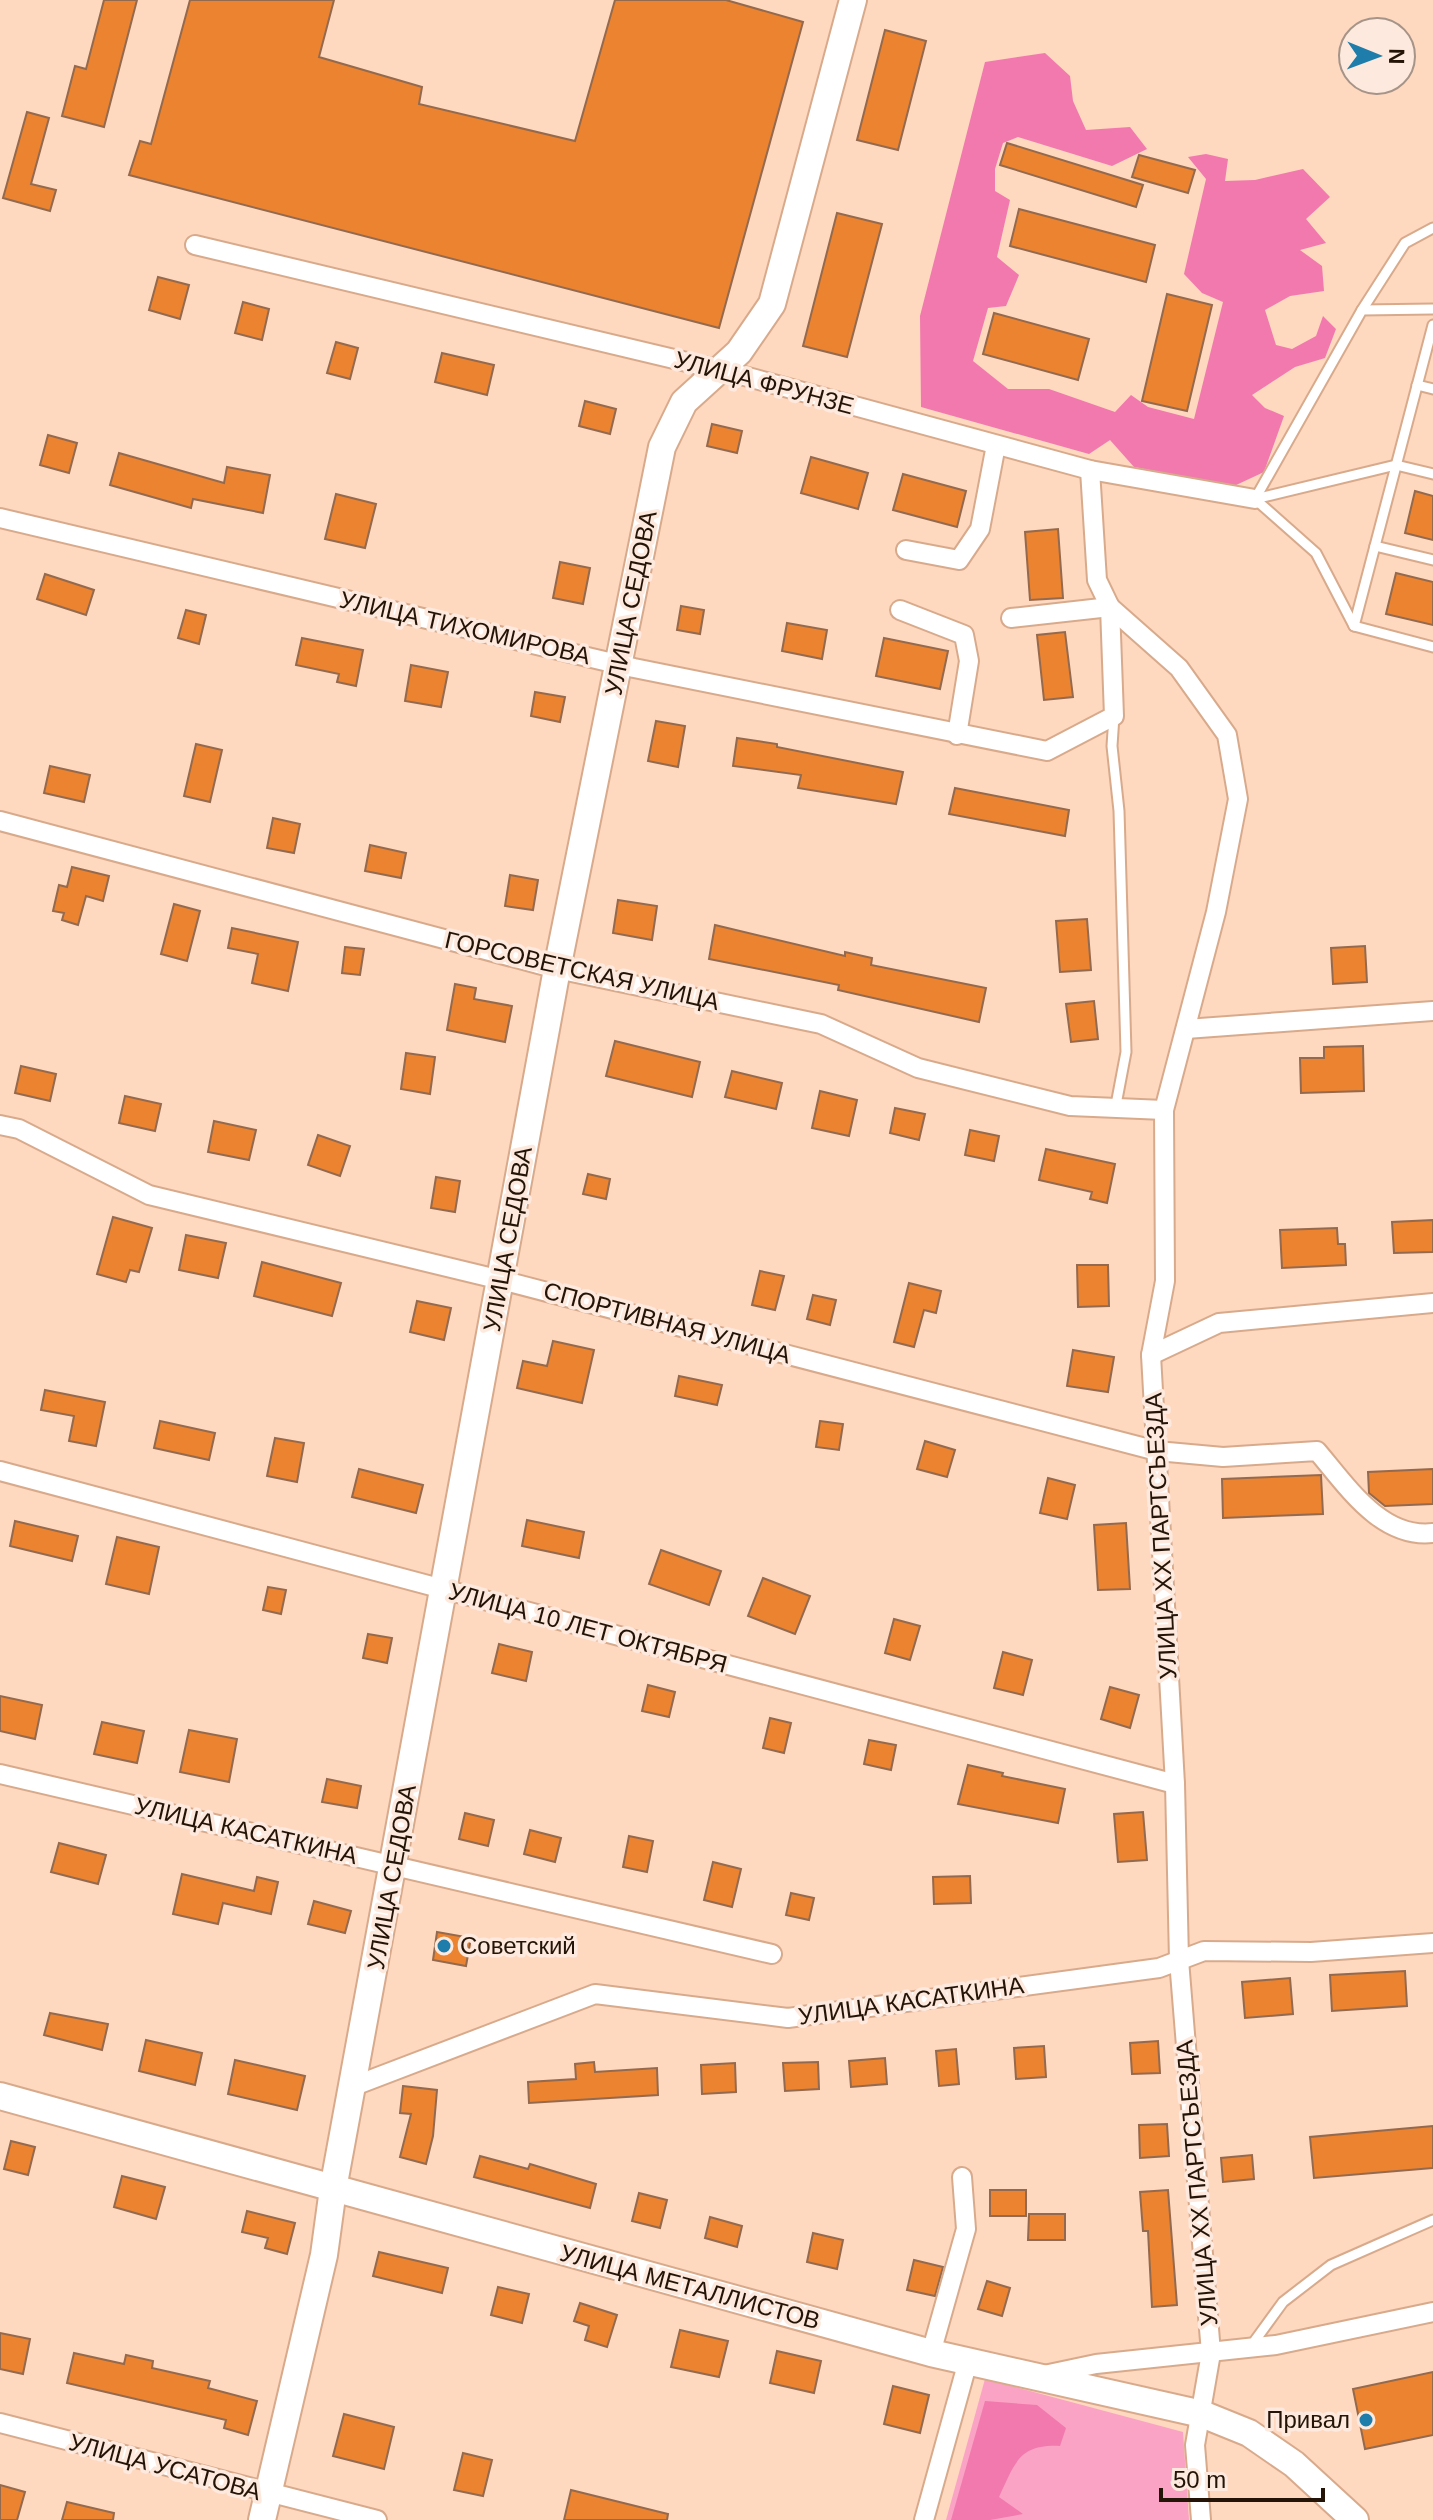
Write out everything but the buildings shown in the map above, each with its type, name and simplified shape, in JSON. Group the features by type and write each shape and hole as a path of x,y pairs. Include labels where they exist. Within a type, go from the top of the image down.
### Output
{"street":[{"name":"УЛИЦА СЕДОВА","path":"262,2520 324,2255 333,2189 557,969 662,447 684,402 739,352 772,304 853,0"},
{"name":"УЛИЦА ФРУНЗЕ","path":"195,245 717,370 1090,470 1255,499"},
{"path":"906,550 959,560 980,529 996,445"},
{"path":"1090,470 1097,580 1110,607 1114,716"},
{"name":"УЛИЦА ТИХОМИРОВА","path":"0,518 618,664 1047,751 1114,716"},
{"path":"1011,618 1110,607"},
{"name":"УЛИЦА XX ПАРТСЪЕЗДА","path":"1110,607 1179,668 1227,735 1238,799 1216,912 1164,1110 1165,1281 1151,1355 1175,1784 1179,1960 1211,2353 1195,2445 1201,2520"},
{"path":"900,610 964,635 969,661 957,735"},
{"name":"ГОРСОВЕТСКАЯ УЛИЦА","path":"0,821 557,969 821,1024 918,1068 1070,1106 1164,1110"},
{"path":"1186,1029 1433,1011"},
{"name":"СПОРТИВНАЯ УЛИЦА","path":"0,1125 19,1129 149,1195 501,1280 1157,1451 1223,1457 1317,1451 1367,1510 1413,1536 1433,1533"},
{"path":"1151,1355 1219,1323 1433,1303"},
{"name":"УЛИЦА 10 ЛЕТ ОКТЯБРЯ","path":"0,1471 1175,1784"},
{"name":"УЛИЦА КАСАТКИНА","path":"0,1774 772,1954"},
{"name":"УЛИЦА КАСАТКИНА","path":"354,2086 595,1994 788,2018 1159,1968 1204,1951 1311,1952 1433,1943"},
{"name":"УЛИЦА МЕТАЛЛИСТОВ","path":"0,2096 931,2353 1202,2414 1249,2433 1294,2464 1355,2520"},
{"path":"931,2353 966,2229 962,2177"},
{"path":"1037,2376 1096,2364 1249,2349 1433,2312"},
{"path":"924,2520 968,2361"},
{"name":"УЛИЦА УСАТОВА","path":"0,2423 377,2520"}],"lane":[{"path":"1255,499 1362,310 1405,243 1433,228"},
{"path":"1362,310 1433,309"},
{"path":"1354,626 1433,325"},
{"path":"1417,385 1433,389"},
{"path":"1255,499 1396,465 1433,474"},
{"path":"1255,499 1316,553 1354,626 1433,647"},
{"path":"1375,546 1433,560"},
{"path":"1114,716 1112,746 1119,811 1126,1052 1115,1110"},
{"path":"1249,2349 1283,2302 1331,2265 1433,2220"}],"shaded area":[{"path":"1045,53 1070,76 1073,101 1086,130 1130,127 1147,149 1112,166 1018,137 1003,143 995,169 995,191 1010,200 997,257 1019,275 1006,306 988,308 973,361 1008,389 1049,389 1115,412 1131,395 1148,407 1194,419 1223,302 1202,293 1184,274 1206,179 1188,157 1206,154 1228,159 1225,181 1255,180 1303,169 1330,197 1306,219 1326,243 1300,250 1322,266 1324,291 1290,296 1265,310 1276,345 1292,349 1316,336 1323,316 1336,329 1325,358 1295,367 1252,395 1265,408 1284,416 1264,472 1234,486 1134,467 1110,440 1089,454 921,407 920,316 985,62"},
{"path":"985,2379 1183,2432 1189,2520 946,2520"},
{"path":"985,2401 1037,2405 1066,2428 1060,2446 1035,2448 1027,2452 1010,2474 999,2497 1023,2514 990,2520 951,2520"}],"place":[{"name":"Советский","path":"444,1946"},
{"name":"Привал","path":"1366,2420"}]}
